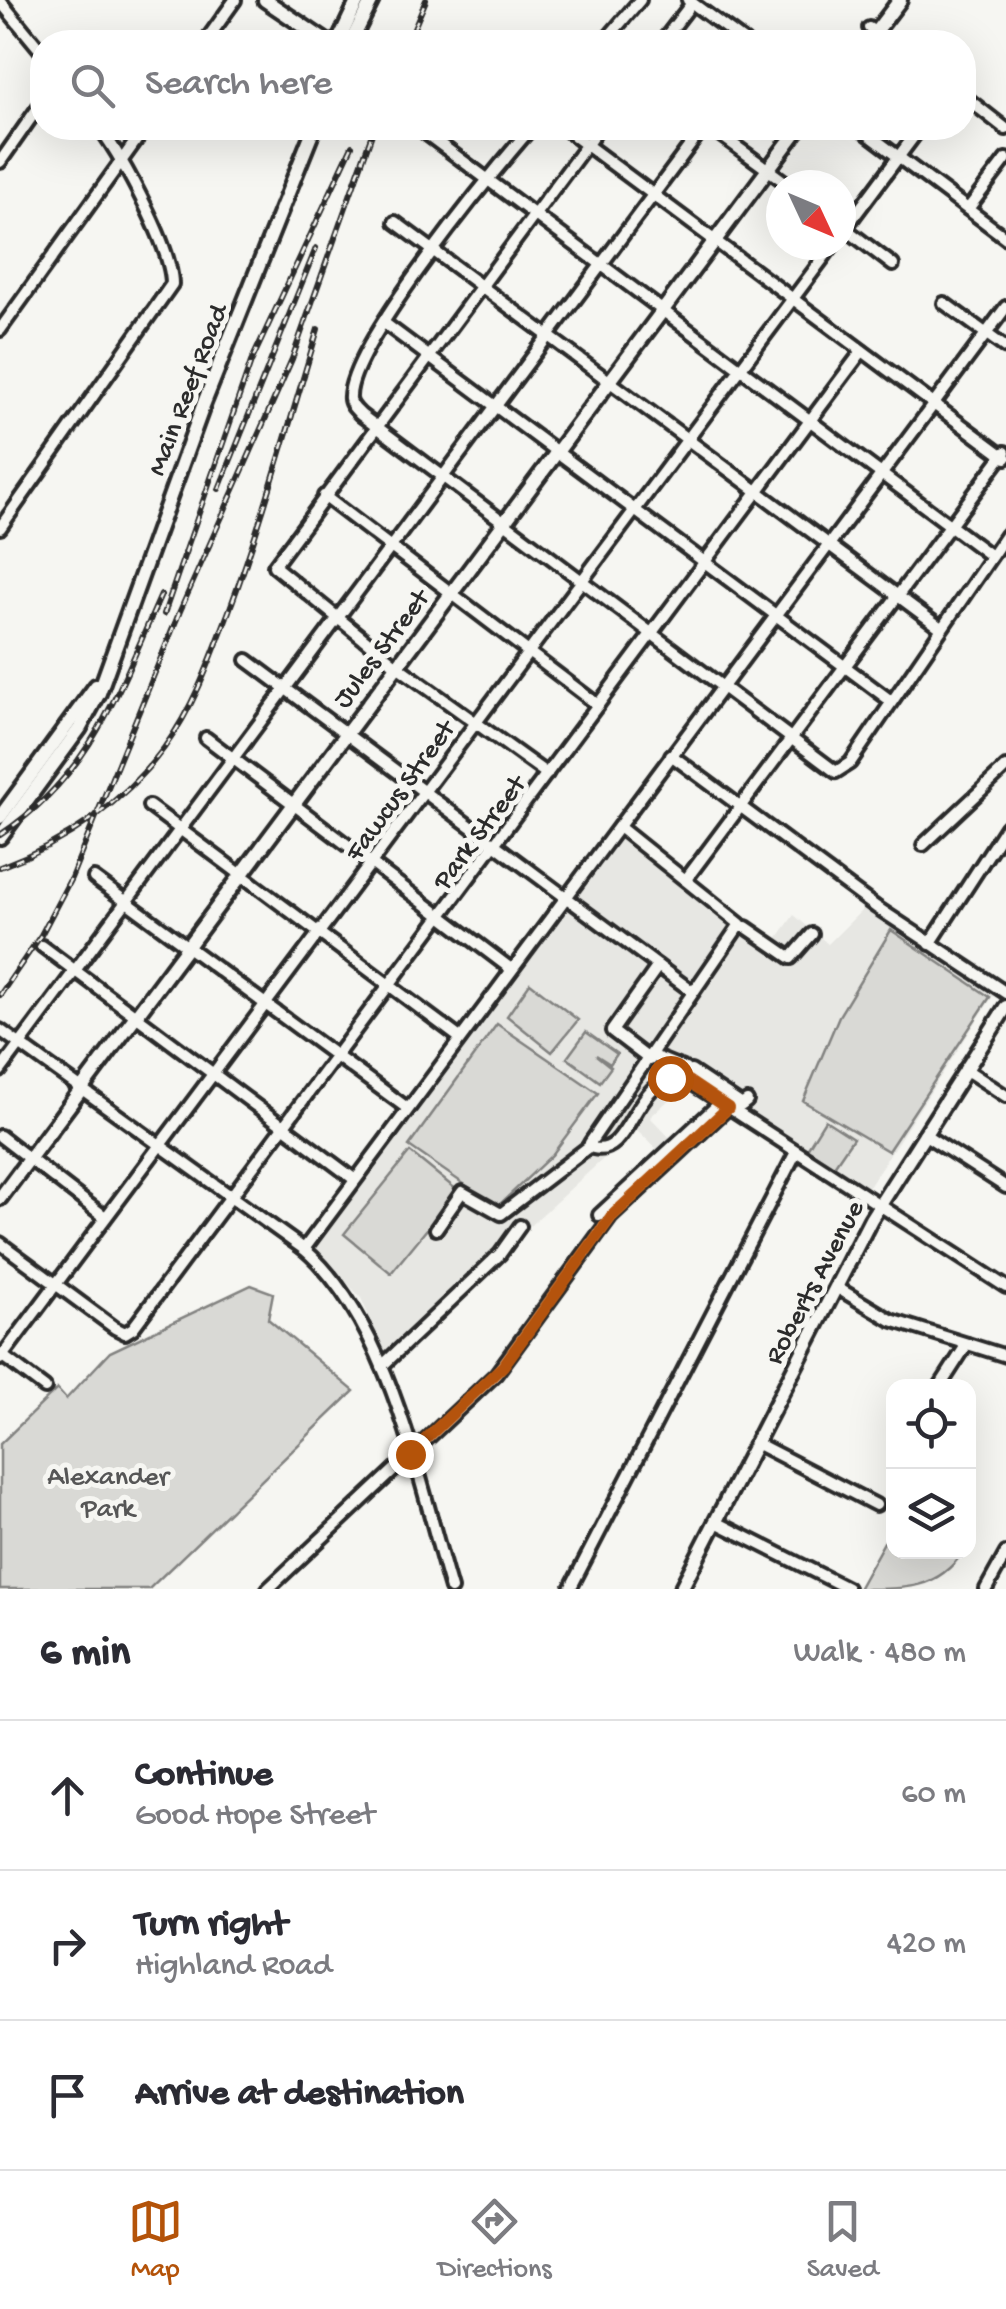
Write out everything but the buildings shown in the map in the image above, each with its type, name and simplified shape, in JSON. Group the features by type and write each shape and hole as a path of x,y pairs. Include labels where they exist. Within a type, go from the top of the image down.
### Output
{"main road":[{"path":"265,0 306,30"},
{"path":"347,30 358,0"},
{"path":"350,30 372,0"},
{"path":"874,30 890,0"},
{"path":"875,30 900,0"},
{"name":"Main Reef Road","path":"2,826 107,670 204,403 309,140"},
{"name":"Jules Street","path":"0,1198 790,140"},
{"name":"Roberts Avenue","path":"681,1589 880,1206 1006,1007"}],"street":[{"path":"214,30 235,0"},
{"path":"614,30 640,0"},
{"path":"2,2 30,37"},
{"path":"670,30 690,2 728,30"},
{"path":"976,105 1006,129"},
{"path":"0,162 30,119"},
{"path":"0,526 172,284 164,253 122,158 109,140"},
{"path":"0,330 136,140"},
{"path":"434,140 991,556"},
{"path":"521,140 434,250 384,323 356,377 350,401 375,427 836,772 850,763 1006,535"},
{"path":"581,140 1005,455 687,878"},
{"path":"547,774 398,666 275,569 277,558 590,140"},
{"path":"0,1071 694,140"},
{"path":"728,140 768,169"},
{"path":"877,140 1006,238"},
{"path":"856,211 911,140"},
{"path":"968,210 1006,159"},
{"path":"394,222 941,628"},
{"path":"856,239 893,265"},
{"name":"Fawcus Street","path":"1,1357 822,260"},
{"path":"944,303 1006,348"},
{"path":"304,1248 1006,307"},
{"path":"384,323 892,701"},
{"name":"Park Street","path":"55,1284 125,1333 152,1304 862,351"},
{"path":"324,496 598,705"},
{"path":"248,660 693,992"},
{"path":"206,738 511,969"},
{"path":"670,756 930,944 1006,993"},
{"path":"923,846 1006,767"},
{"path":"149,806 460,1038"},
{"path":"619,827 734,917 739,928"},
{"path":"930,944 1006,827"},
{"path":"94,878 408,1108"},
{"path":"436,1229 462,1192 501,1214 591,1145 602,1122 652,1058 739,928 746,926 791,958 812,934"},
{"path":"42,946 354,1179"},
{"path":"658,966 612,1031 652,1058 688,1073 742,1105 747,1101"},
{"path":"0,1030 230,1199 304,1248 352,1300 382,1366 451,1589"},
{"path":"965,1070 1006,1096"},
{"path":"688,1073 724,1105 1006,1287"},
{"path":"591,1145 600,1150 616,1141 642,1097 658,1082 688,1073"},
{"path":"600,1215 724,1105"},
{"path":"268,1589 503,1366 611,1217 724,1105"},
{"path":"924,1134 1006,1187"},
{"path":"0,1136 104,1216"},
{"path":"570,1589 796,1152"},
{"path":"382,1366 500,1254 520,1226"},
{"path":"0,1243 55,1284"},
{"path":"836,1287 892,1320 1006,1356"},
{"path":"944,1379 967,1344"},
{"path":"1,1357 45,1388"},
{"path":"756,1443 876,1505"},
{"path":"716,1522 847,1588"},
{"path":"986,1589 1006,1553"}],"shaded area":[{"path":"625,832 776,940 794,915 828,944 865,907 995,993 869,1186 863,1187 694,1077 650,1117 673,1141 661,1153 636,1129 386,1357 361,1298 315,1248"}],"green space":[{"path":"891,930 990,997 888,1151 803,1101 839,1016"},
{"path":"530,983 578,1020 552,1052 507,1016"},
{"path":"497,1024 598,1093 552,1155 497,1207 409,1146"},
{"path":"586,1032 617,1054 610,1064 596,1055 611,1067 600,1082 567,1058"},
{"path":"825,1120 853,1138 834,1166 807,1149"},
{"path":"410,1152 458,1191 391,1273 344,1234"},
{"name":"Alexander Park","path":"251,1285 273,1293 268,1319 354,1391 149,1589 0,1589 0,1444 57,1389 66,1399 110,1352"},
{"path":"886,1539 886,1559 957,1559 943,1573 920,1584 858,1589"}],"railway":[{"path":"413,30 426,0"},
{"path":"0,995 41,935 71,878 180,611 292,359 370,140"},
{"path":"164,614 251,362 352,146"},
{"path":"219,489 316,248"},
{"path":"0,867 69,834 111,804 148,768 184,716 241,576 318,329"},
{"path":"0,835 32,811 80,758 115,697 161,595"}],"route":[{"path":"410,1454 503,1366 611,1217 728,1108 682,1077 670,1078"}]}
